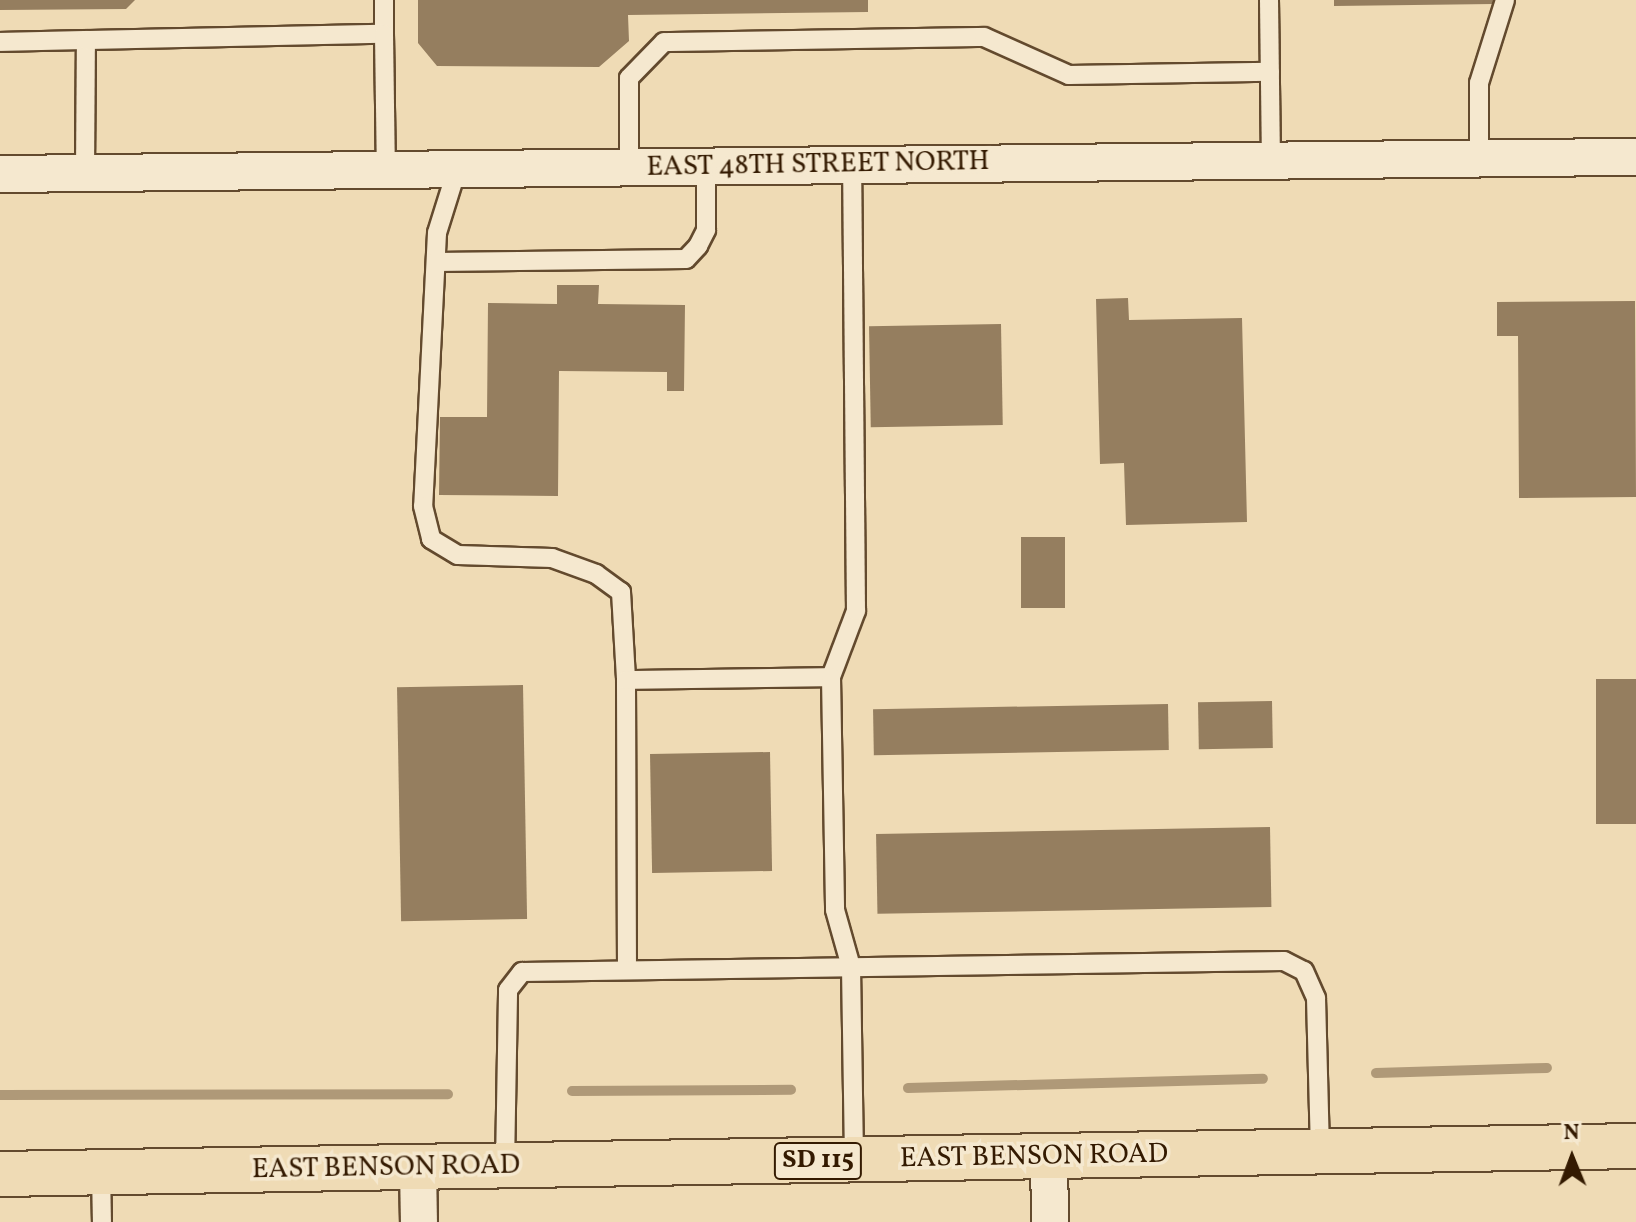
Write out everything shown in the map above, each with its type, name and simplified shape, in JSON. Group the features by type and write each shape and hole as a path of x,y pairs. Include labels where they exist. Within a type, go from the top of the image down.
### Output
{"main road":[{"name":"EAST BENSON ROAD","path":"0,1174 1636,1146"}],"street":[{"name":"EAST 48TH STREET NORTH","path":"0,174 1636,157"},
{"path":"1049,1157 1050,1222"},
{"path":"418,1167 419,1222"}],"lane":[{"path":"384,0 386,170"},
{"path":"1269,0 1271,161"},
{"path":"1479,159 1479,83 1505,0"},
{"path":"0,42 384,34"},
{"path":"629,167 629,78 664,42 984,37 1069,75 1270,72"},
{"path":"85,173 86,40"},
{"path":"852,165 856,611 831,677 835,910 851,967 854,1160"},
{"path":"436,262 686,259 698,246 706,230 706,167"},
{"path":"457,169 437,233 423,506 431,539 458,555 552,558 596,574 621,592 626,680 627,970"},
{"path":"626,680 831,677"},
{"path":"505,1166 508,990 522,972 627,970 1284,961 1304,971 1316,998 1320,1152"},
{"path":"101,1172 102,1222"}],"building":[{"path":"0,0 135,0 126,9 0,10"},
{"path":"418,0 868,0 868,12 628,15 629,41 599,67 437,66 418,43"},
{"path":"1334,0 1493,0 1493,4 1334,6"},
{"path":"557,285 599,285 598,304 685,305 684,391 667,391 667,372 559,371 558,496 439,495 440,417 487,417 488,303 557,304"},
{"path":"1128,298 1129,320 1242,318 1247,522 1126,525 1124,463 1100,464 1096,299"},
{"path":"1635,301 1636,497 1519,498 1518,336 1497,336 1497,302"},
{"path":"1001,324 1003,425 871,427 869,326"},
{"path":"1021,537 1065,537 1065,608 1021,608"},
{"path":"1596,679 1636,679 1636,824 1596,824"},
{"path":"523,685 527,919 401,921 397,687"},
{"path":"1272,701 1273,748 1199,749 1198,702"},
{"path":"1168,704 1169,750 874,755 873,709"},
{"path":"770,752 772,871 652,873 650,754"},
{"path":"1270,827 1271,907 877,914 876,834"}],"waterway":[{"path":"1376,1073 1547,1068"},
{"path":"908,1088 1263,1079"},
{"path":"572,1091 791,1090"},
{"path":"0,1095 448,1094"}]}
